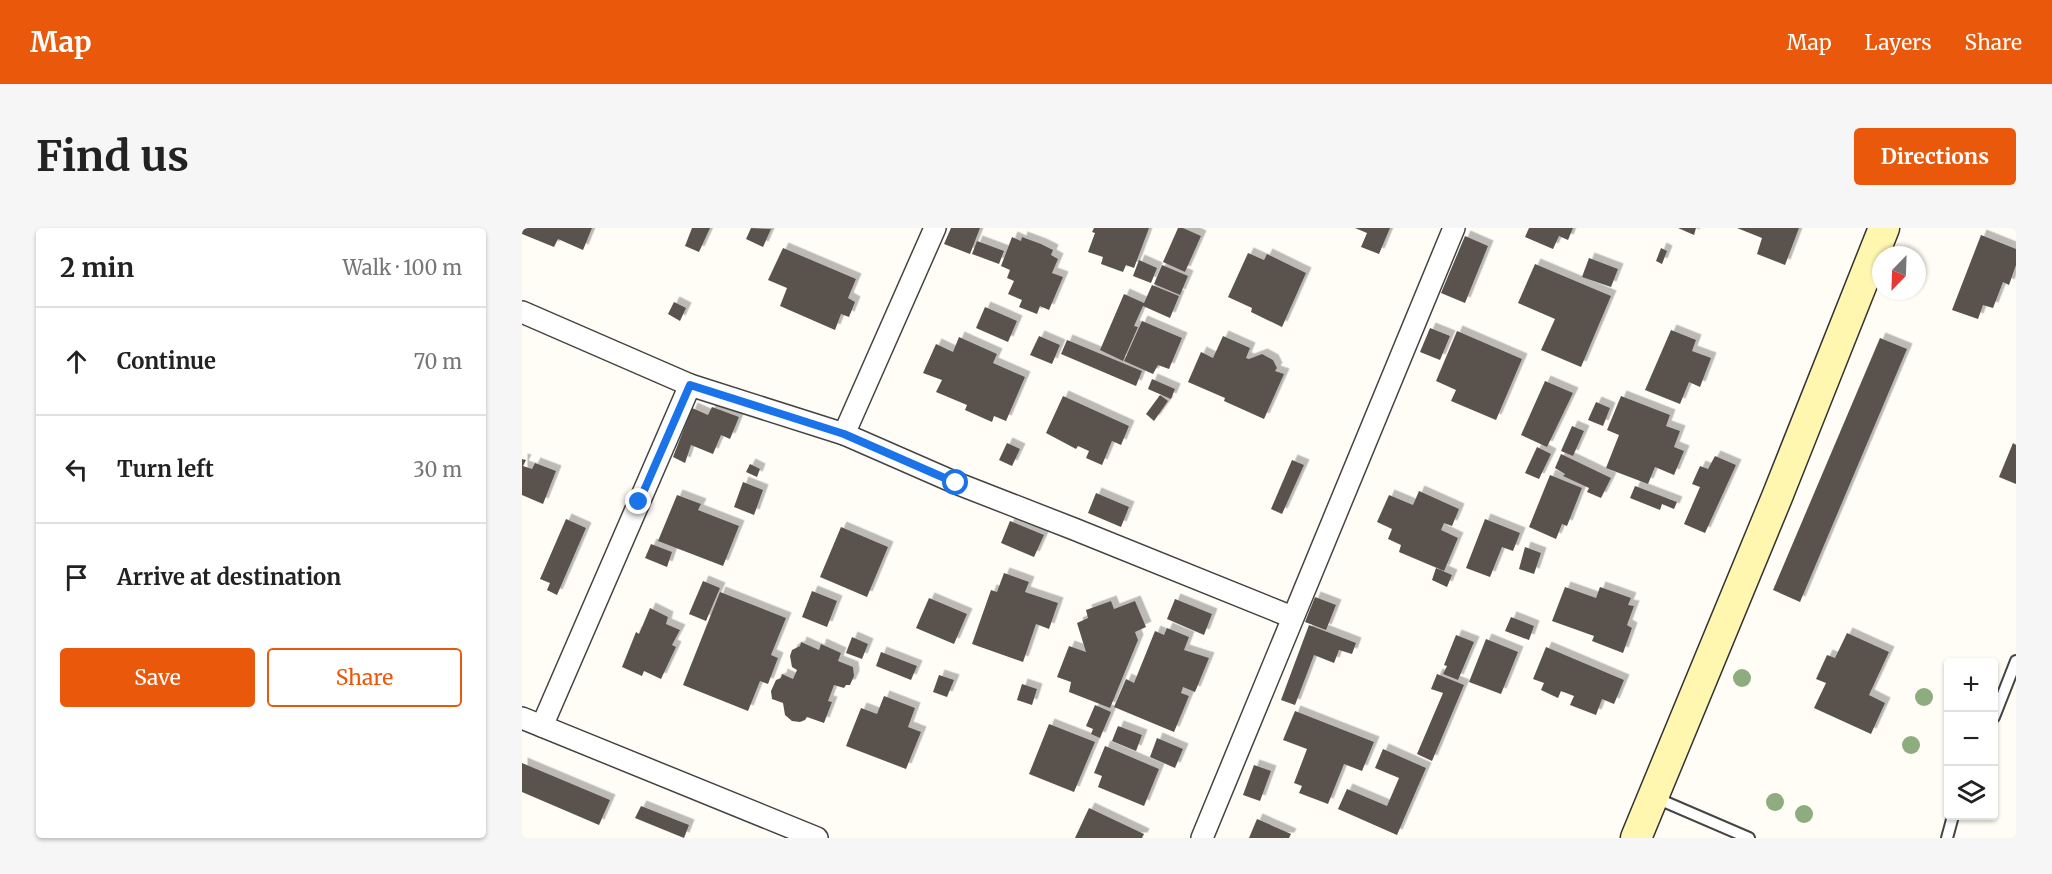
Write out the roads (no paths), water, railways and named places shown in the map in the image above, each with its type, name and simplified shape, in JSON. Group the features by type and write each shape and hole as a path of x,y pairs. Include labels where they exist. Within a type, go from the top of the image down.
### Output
{"street":[{"path":"844,434 934,228"},
{"path":"1202,838 1454,228"},
{"path":"1636,838 1773,508 1884,228"},
{"path":"522,312 690,385 844,434 956,483 1074,528 1292,617"},
{"path":"542,726 690,385"},
{"path":"522,718 817,838"}],"lane":[{"path":"1996,712 2016,661"},
{"path":"1653,797 1749,838"},
{"path":"1947,838 1952,820"}]}
